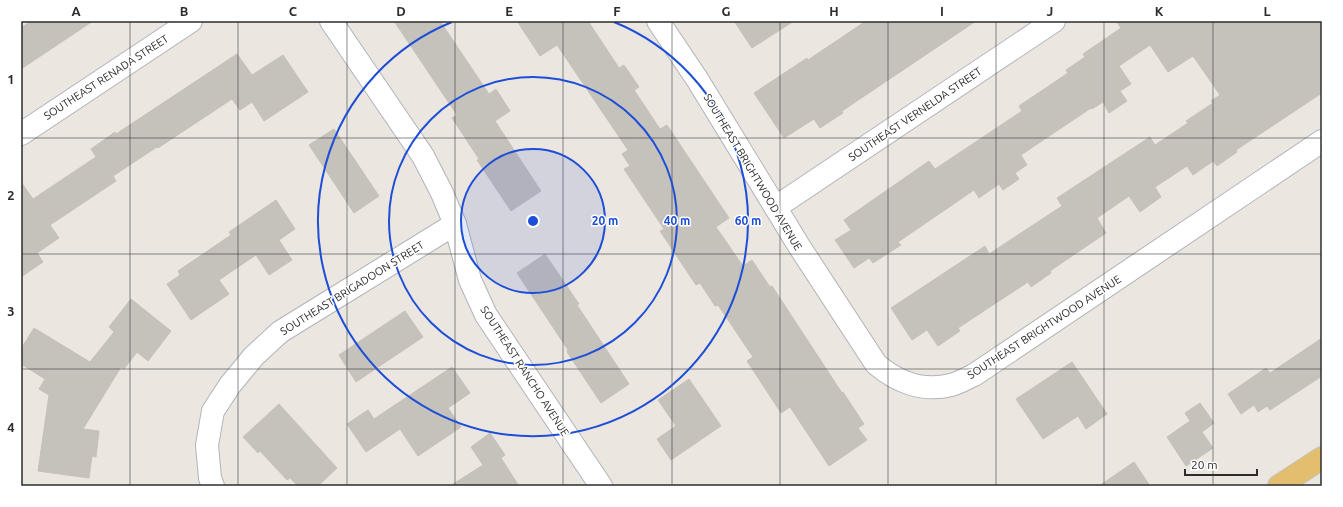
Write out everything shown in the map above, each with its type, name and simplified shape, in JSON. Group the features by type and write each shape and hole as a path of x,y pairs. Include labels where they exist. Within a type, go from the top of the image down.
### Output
{"main road":[{"path":"1279,486 1322,458"}],"street":[{"name":"SOUTHEAST RENADA STREET","path":"21,134 191,21"},
{"name":"SOUTHEAST RANCHO AVENUE","path":"331,21 422,156 442,192 455,224 470,280 486,315 601,486"},
{"name":"SOUTHEAST BRIGHTWOOD AVENUE","path":"658,21 697,79 799,246 876,364 886,373 899,380 924,387 940,387 953,384 974,375 1322,141"},
{"name":"SOUTHEAST VERNELDA STREET","path":"776,207 1054,21"},
{"name":"SOUTHEAST BRIGADOON STREET","path":"213,486 210,478 207,444 213,411 230,385 254,356 280,332 455,224"}],"building":[{"path":"31,21 93,21 21,69 21,28"},
{"path":"394,21 440,21 489,94 496,89 510,111 495,121 541,191 511,211 477,160 479,159 452,118 457,115"},
{"path":"517,21 588,21 619,68 624,65 639,87 634,90 660,129 667,125 729,218 716,227 743,266 752,260 770,287 772,286 864,424 858,428 867,440 829,466 790,407 781,413 747,361 753,357 718,305 715,306 700,283 696,285 660,231 664,229 624,169 630,166 622,154 628,150 557,45 540,56"},
{"path":"734,21 794,21 752,48"},
{"path":"866,21 976,21 842,111 843,113 820,128 814,119 784,138 754,93 807,58 808,60"},
{"path":"1116,21 1322,21 1322,93 1236,150 1237,152 1217,166 1213,161 1193,175 1187,166 1155,187 1161,197 1140,212 1129,196 1097,218 1106,233 1050,271 1051,273 1031,287 1028,282 958,328 960,331 938,346 927,330 912,340 891,308 985,246 989,254 1062,206 1057,198 1150,137 1155,145 1188,123 1186,121 1213,103 1211,101 1220,95 1193,56 1168,72 1150,45 1119,66 1131,84 1120,91 1127,101 1109,113 1103,102 1092,109 1091,108 1021,155 1027,165 1015,173 1019,179 1003,190 999,184 979,198 974,190 898,242 901,245 873,263 869,258 854,268 835,240 851,230 844,220 929,161 935,169 1022,111 1019,106 1068,73 1066,70 1085,57 1083,54 1121,28"},
{"path":"237,54 252,75 283,55 308,92 264,121 252,102 240,110 232,99 158,148 157,147 113,176 116,181 50,225 59,238 37,253 43,262 21,277 21,182 33,199 96,157 91,149"},
{"path":"334,129 379,196 354,213 309,145"},
{"path":"276,200 295,229 279,240 292,260 269,275 256,255 219,280 229,294 191,320 167,284 180,275 178,271 231,235 229,232"},
{"path":"545,254 579,304 577,305 629,384 601,403 517,273"},
{"path":"131,299 171,331 148,361 137,352 124,369 121,367 83,429 99,431 96,457 92,456 89,478 38,471 49,395 39,389 45,379 21,364 21,349 34,328 90,362 114,332 109,327"},
{"path":"405,311 423,337 356,382 339,355"},
{"path":"1322,338 1322,376 1270,410 1267,406 1258,412 1254,405 1241,414 1228,394 1266,368 1270,373"},
{"path":"1072,362 1107,414 1086,429 1078,416 1043,439 1016,399"},
{"path":"452,367 470,393 448,408 461,427 418,456 400,429 366,452 347,424 368,410 374,419"},
{"path":"689,379 721,426 671,460 657,439 676,426 658,400"},
{"path":"1200,403 1214,423 1202,432 1213,448 1186,466 1167,437 1190,421 1185,413"},
{"path":"279,404 337,468 318,486 298,486 290,478 287,480 260,451 258,453 243,437"},
{"path":"490,433 505,455 501,458 519,486 450,486 483,465 471,447"},
{"path":"1134,462 1150,486 1099,486"}]}
